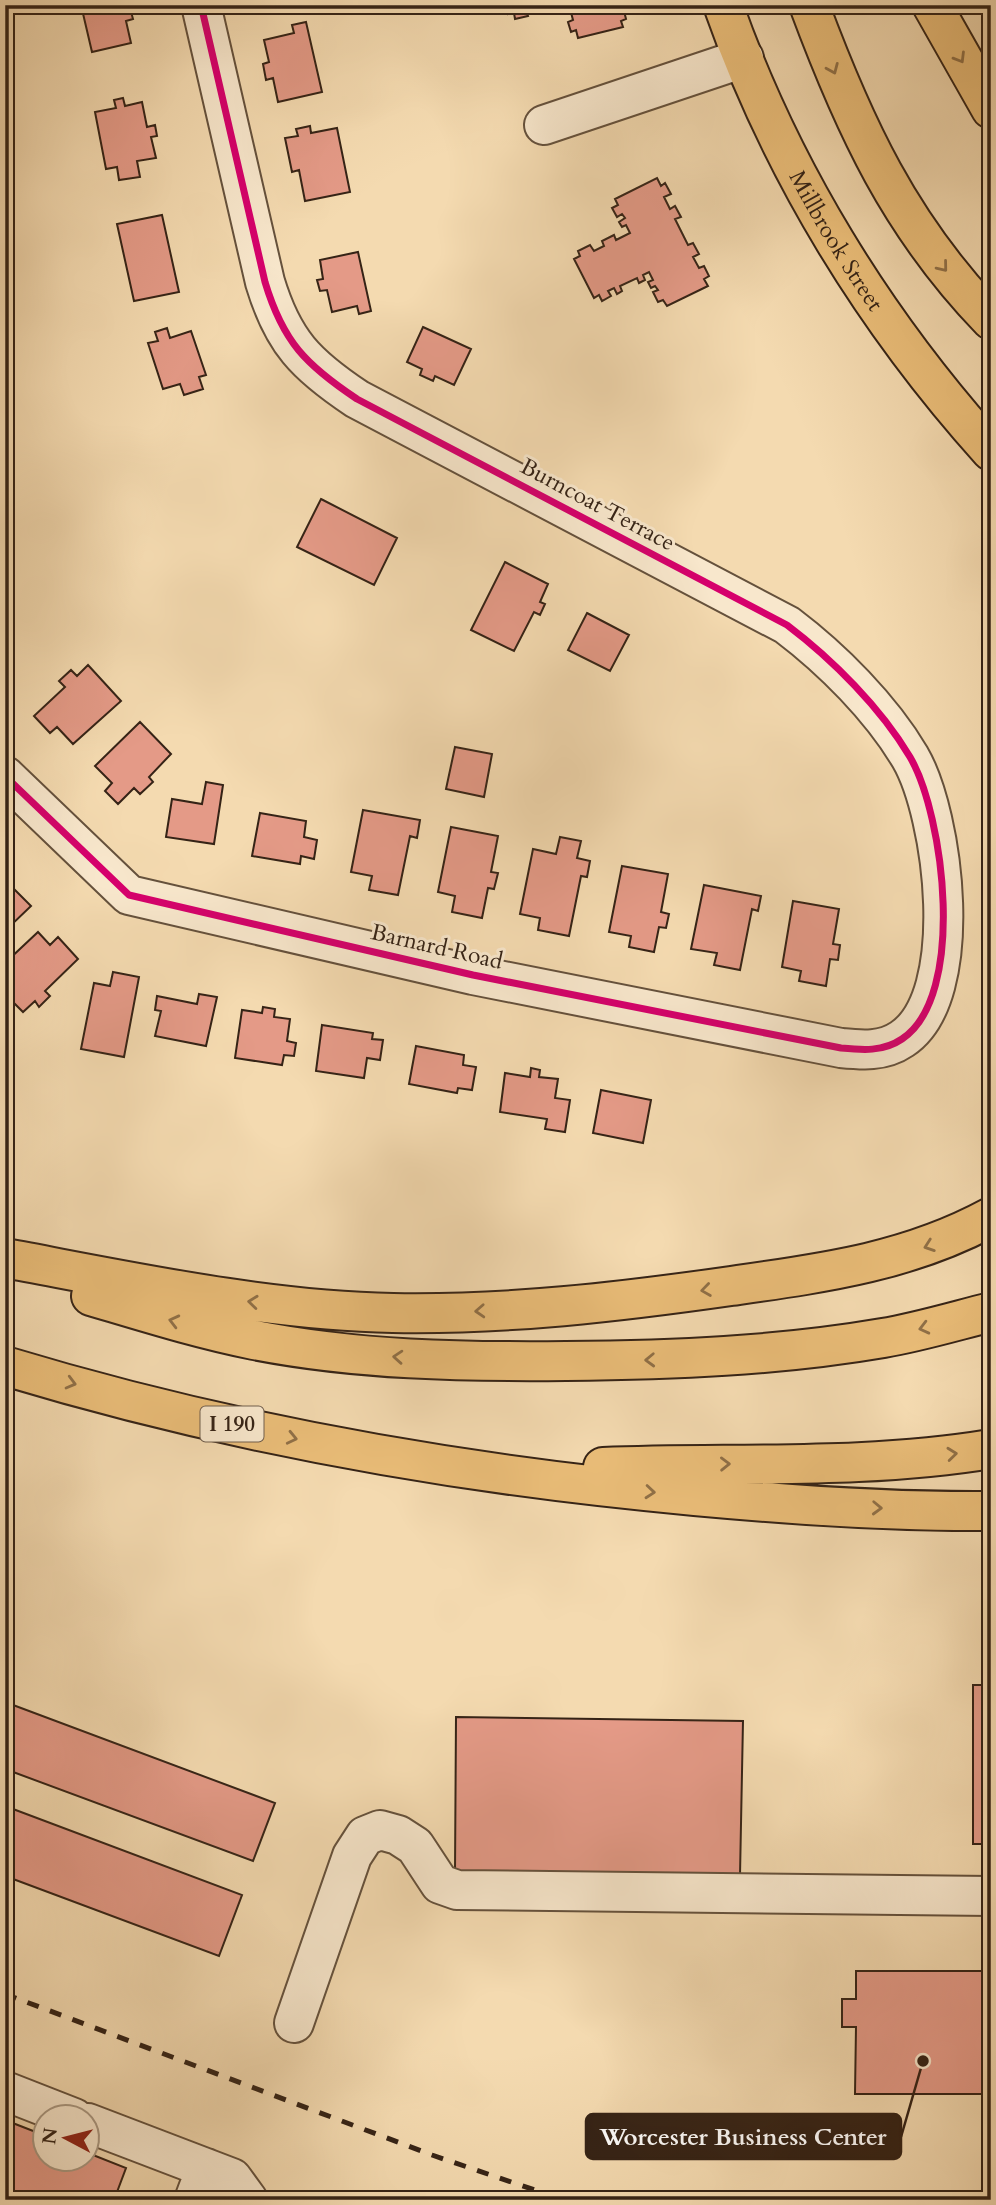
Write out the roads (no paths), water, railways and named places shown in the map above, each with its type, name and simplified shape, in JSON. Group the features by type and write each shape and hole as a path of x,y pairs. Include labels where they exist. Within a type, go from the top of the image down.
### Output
{"main road":[{"name":"Millbrook Street","path":"723,5 773,127 813,206 926,374 991,451"},
{"path":"808,5 855,119 893,193 939,261 991,320"},
{"path":"932,5 991,109"},
{"path":"5,1258 254,1302 392,1313 461,1312 599,1305 853,1269 926,1247 991,1217"},
{"path":"5,1269 168,1319 256,1340 374,1355 455,1360 643,1360 816,1348 886,1338 991,1312"},
{"name":"I 190","path":"5,1366 291,1437 461,1469"},
{"path":"461,1469 827,1462 991,1449"},
{"path":"461,1469 582,1485 764,1502 991,1511"}],"street":[{"name":"Burncoat Terrace","path":"201,5 265,282 281,327 305,358 357,399 787,625 824,653 910,758 940,850 944,908 941,956 933,999 906,1037"},
{"path":"544,125 744,58"},
{"name":"Barnard Road","path":"5,776 129,895 473,975 841,1048 869,1050 892,1045 906,1037"},
{"path":"294,2023 352,1856 365,1836 380,1830 398,1835 415,1846 440,1884 457,1890 991,1896"},
{"path":"5,2091 38,2104"},
{"path":"102,2131 200,2184 232,2178 248,2200"}],"railway":[{"path":"5,1994 432,2155 564,2200"}],"place":[{"name":"Worcester Business Center","path":"923,2061"}]}
